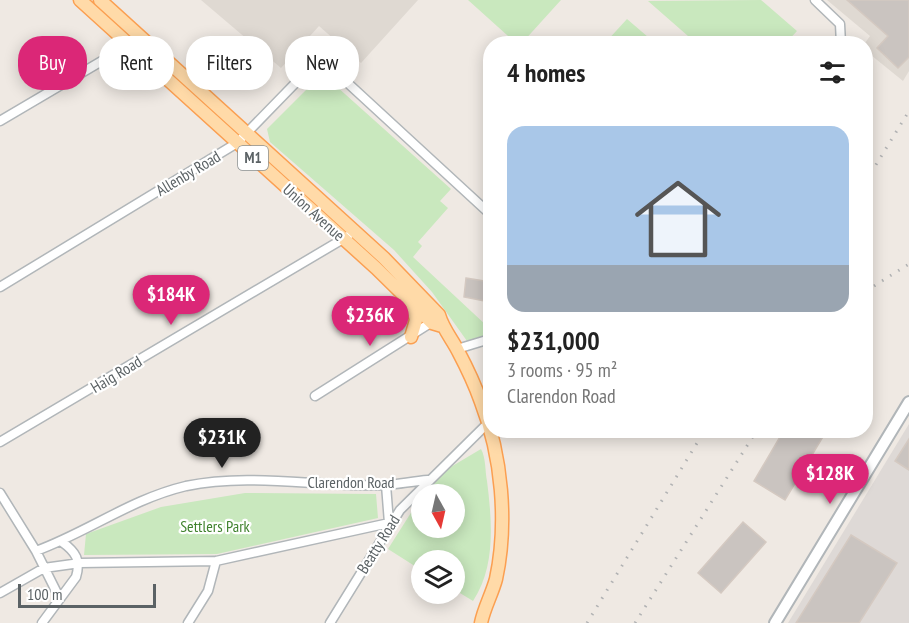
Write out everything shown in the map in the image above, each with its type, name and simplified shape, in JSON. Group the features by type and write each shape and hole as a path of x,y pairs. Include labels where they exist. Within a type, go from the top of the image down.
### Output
{"main road":[{"name":"Union Avenue","path":"80,0 119,36"},
{"name":"Union Avenue","path":"100,0 139,36"},
{"name":"Union Avenue","path":"174,68 356,231 438,321 458,350 483,411"},
{"name":"Union Avenue","path":"174,86 412,302 438,321"},
{"path":"411,337 416,320 412,302"},
{"name":"Union Avenue","path":"480,622 495,580 501,524 498,472 491,438"}],"street":[{"path":"815,0 840,24 841,36"},
{"path":"0,121 99,63"},
{"name":"Allenby Road","path":"0,287 237,143 311,68 328,67 483,208"},
{"name":"Haig Road","path":"0,442 356,231"},
{"path":"315,396 438,321"},
{"path":"458,350 483,341"},
{"path":"775,623 909,402"},
{"name":"Beatty Road","path":"330,623 389,523 428,480 483,428"},
{"name":"Clarendon Road","path":"36,550 62,542 126,506 187,486 254,480 386,485 428,480"},
{"path":"0,593 44,568 80,563 216,561 389,523 386,485"},
{"path":"0,493 36,550 59,597"},
{"path":"42,623 76,577 80,563 75,553 62,542"},
{"path":"188,623 208,591 216,561"}],"shaded area":[{"path":"201,0 418,0 361,63 359,61 359,36 330,36 319,26 310,36 285,36 285,64 281,68 273,61 273,36 243,36"},
{"path":"827,0 909,0 909,71 903,81 873,57 873,36 870,36"},
{"path":"909,424 909,623 788,623"}],"green space":[{"path":"468,0 561,0 528,36 508,36"},
{"path":"761,0 797,31 792,36 688,36 648,1"},
{"path":"627,19 647,36 611,36"},
{"path":"306,90 341,90 451,189 440,201 448,208 418,242 422,246 413,257 483,322 483,336 467,341 432,292 394,250 270,142 267,129"},
{"path":"481,449 485,460 489,496 491,543 486,573 473,601 465,596 465,550 411,550 411,564 388,549 411,513 411,538 465,538 465,484 434,484 449,468"},
{"name":"Settlers Park","path":"245,493 376,494 378,518 217,554 84,555 86,534 161,507"}],"building":[{"path":"847,0 909,0 909,57 898,68 877,48 888,36"},
{"path":"466,278 483,281 483,301 464,297"},
{"path":"779,438 822,438 785,500 754,481"},
{"path":"909,439 909,470 895,461"},
{"path":"743,522 766,542 721,593 698,573"},
{"path":"851,535 897,563 859,623 796,623"}],"railway":[{"path":"873,170 909,111"},
{"path":"873,287 909,264"},
{"path":"587,623 700,438"},
{"path":"635,623 752,438"}]}
